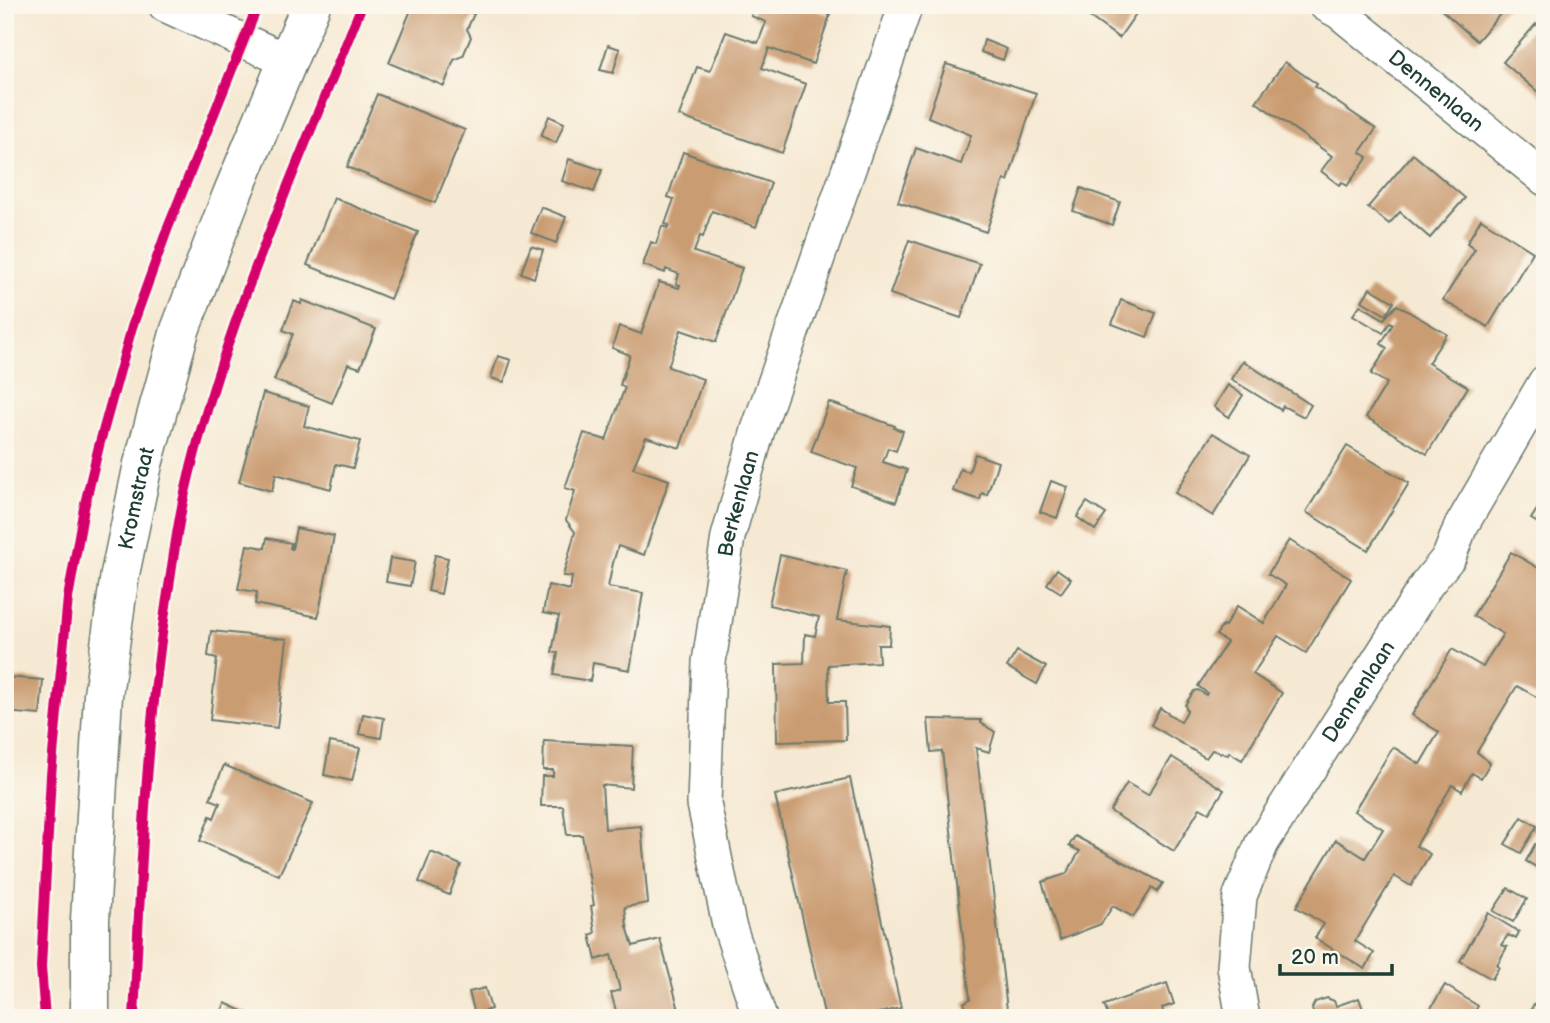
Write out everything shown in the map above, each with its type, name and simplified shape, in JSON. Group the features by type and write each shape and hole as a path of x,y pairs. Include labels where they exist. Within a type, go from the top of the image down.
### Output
{"main road":[{"name":"Kromstraat","path":"90,1018 90,920 103,695 120,574 143,464 180,330 231,197 311,5"}],"street":[{"path":"165,5 288,61"},
{"name":"Berkenlaan","path":"760,1018 729,925 704,804 709,662 728,537 758,430 906,5"},
{"name":"Dennenlaan","path":"1326,5 1339,12 1545,179"},
{"name":"Dennenlaan","path":"1243,1018 1234,967 1240,896 1262,843 1426,584 1449,557 1460,528 1545,382"}],"building":[{"path":"413,5 453,5 474,14 467,29 471,37 463,56 454,60 444,86 389,63"},
{"path":"755,5 802,5 830,15 813,64 769,48 762,68 806,84 782,153 679,116 697,67 710,71 726,32 758,43 766,22 751,16"},
{"path":"1073,5 1142,5 1119,38"},
{"path":"1436,5 1508,5 1477,41"},
{"path":"1536,24 1545,32 1545,98 1503,62"},
{"path":"984,40 1007,49 1003,60 981,52"},
{"path":"608,45 620,49 613,73 600,70"},
{"path":"1285,62 1317,84 1315,87 1376,129 1360,152 1368,157 1347,186 1342,182 1339,185 1321,171 1332,156 1256,102"},
{"path":"946,64 1036,93 1008,181 1004,180 986,232 898,202 916,148 961,164 967,147 971,135 928,117"},
{"path":"377,94 465,130 435,203 347,167"},
{"path":"549,116 564,123 556,143 541,136"},
{"path":"683,152 771,183 756,227 712,211 703,237 700,236 694,252 742,268 716,342 681,330 668,367 703,379 680,448 646,437 633,468 669,480 644,555 618,546 608,587 643,593 630,670 593,663 590,681 554,675 558,653 552,652 559,616 543,613 548,585 570,590 572,577 563,576 575,532 566,520 575,491 565,488 584,433 606,440 625,387 620,385 630,355 612,348 619,326 641,334 659,282 679,288 680,285 676,284 679,274 666,269 665,273 643,265 651,242 656,244 662,226 668,228 669,225 665,224 674,199 668,197"},
{"path":"1413,154 1465,198 1430,238 1400,212 1389,224 1368,207"},
{"path":"569,159 602,170 594,192 562,181"},
{"path":"1081,188 1120,202 1112,225 1073,211"},
{"path":"334,198 418,232 390,299 307,265"},
{"path":"541,207 566,217 556,243 531,233"},
{"path":"1481,219 1533,252 1488,327 1443,300 1475,249 1467,243"},
{"path":"909,240 980,264 961,318 890,294"},
{"path":"531,246 543,250 534,278 521,273"},
{"path":"1370,288 1394,302 1386,315 1362,301"},
{"path":"302,300 376,329 360,368 348,364 332,403 274,380 293,334 283,330 294,301 301,304"},
{"path":"1121,300 1156,313 1147,337 1112,324"},
{"path":"1360,305 1384,319 1397,305 1447,334 1428,363 1468,387 1427,454 1366,417 1387,383 1371,374 1387,348 1381,344 1393,324 1390,322 1383,333 1353,315"},
{"path":"498,356 511,360 504,382 491,378"},
{"path":"1243,361 1311,405 1304,417 1283,406 1281,410 1231,379"},
{"path":"1228,385 1243,395 1229,417 1214,407"},
{"path":"263,393 309,406 304,426 360,441 353,468 336,464 331,489 276,474 272,491 239,482"},
{"path":"829,402 903,431 896,451 888,448 883,462 907,470 896,502 851,486 857,468 811,452"},
{"path":"1213,433 1250,455 1213,516 1175,493"},
{"path":"1347,446 1409,483 1368,550 1306,512"},
{"path":"975,454 998,462 987,495 982,493 980,500 953,491 960,469 969,472"},
{"path":"1051,481 1068,487 1057,518 1040,512"},
{"path":"1545,497 1545,527 1531,519"},
{"path":"1087,502 1106,514 1095,530 1077,517"},
{"path":"296,528 334,536 318,617 255,604 257,592 238,589 247,545 265,548 267,538 291,543 292,549"},
{"path":"1289,540 1351,579 1306,653 1278,636 1253,674 1282,693 1242,760 1229,752 1228,755 1212,750 1206,758 1151,725 1160,708 1181,722 1187,711 1185,705 1194,691 1198,690 1206,695 1198,686 1227,642 1216,635 1237,606 1264,623 1286,585 1268,574"},
{"path":"1511,552 1545,572 1545,650 1541,657 1545,659 1545,690 1540,699 1517,686 1477,752 1490,763 1481,778 1472,773 1462,791 1452,785 1416,846 1430,854 1411,886 1394,876 1355,941 1374,953 1365,969 1315,938 1324,924 1296,907 1336,840 1365,858 1383,829 1354,811 1393,747 1420,764 1439,732 1412,715 1452,649 1483,667 1503,634 1473,616"},
{"path":"435,555 448,558 441,594 428,591"},
{"path":"780,555 847,571 837,620 890,626 889,645 878,645 879,662 828,665 829,702 845,702 846,740 777,742 776,664 804,663 805,634 815,636 819,617 769,605"},
{"path":"390,558 415,562 410,586 386,582"},
{"path":"1057,569 1071,579 1061,593 1047,584"},
{"path":"211,631 287,639 277,728 210,720 217,658 208,656"},
{"path":"1017,651 1046,667 1037,684 1007,667"},
{"path":"5,677 43,680 40,715 5,712"},
{"path":"363,714 384,718 381,738 359,734"},
{"path":"928,719 981,720 981,723 995,732 989,752 976,748 1008,1018 970,1018 964,1003 970,999 942,751 931,752"},
{"path":"544,741 633,746 631,788 602,785 605,829 641,826 648,903 625,907 627,926 633,946 660,939 680,1014 665,1018 618,1018 611,993 620,990 611,955 596,960 590,935 595,933 591,906 594,905 582,835 567,835 563,806 541,806 542,776 553,776 553,770 543,770"},
{"path":"330,742 360,748 352,781 324,775"},
{"path":"1172,757 1224,790 1209,813 1200,808 1174,851 1110,811 1127,783 1148,795"},
{"path":"224,765 313,803 279,875 200,841 210,816 214,818 220,803 210,799"},
{"path":"850,778 901,1008 857,1018 825,1018 775,795"},
{"path":"1522,817 1537,826 1521,853 1505,844"},
{"path":"1075,836 1163,883 1157,892 1152,888 1133,917 1113,906 1101,924 1060,940 1042,882 1066,874 1080,851 1069,846"},
{"path":"1535,844 1545,850 1545,872 1526,861"},
{"path":"431,852 461,865 449,895 419,882"},
{"path":"1508,888 1527,899 1513,922 1493,911"},
{"path":"1488,913 1519,932 1516,939 1508,935 1501,945 1507,947 1492,979 1460,961"},
{"path":"1167,983 1174,1004 1162,1008 1165,1018 1109,1018 1104,1005"},
{"path":"1445,985 1478,1006 1471,1018 1446,1018 1431,1008"},
{"path":"485,988 491,1009 475,1014 469,992"},
{"path":"1327,998 1334,1001 1336,1006 1359,998 1366,1018 1314,1018 1312,1008 1315,1002"},
{"path":"225,1003 258,1018 219,1018"},
{"path":"1534,1004 1541,1009 1545,1004 1545,1018 1526,1018"}],"cycle path":[{"path":"45,1018 41,967 51,775 68,598 84,508 132,327 167,230 258,5"},
{"path":"134,1018 142,853 155,689 184,497 200,433 240,309 362,5"}]}
